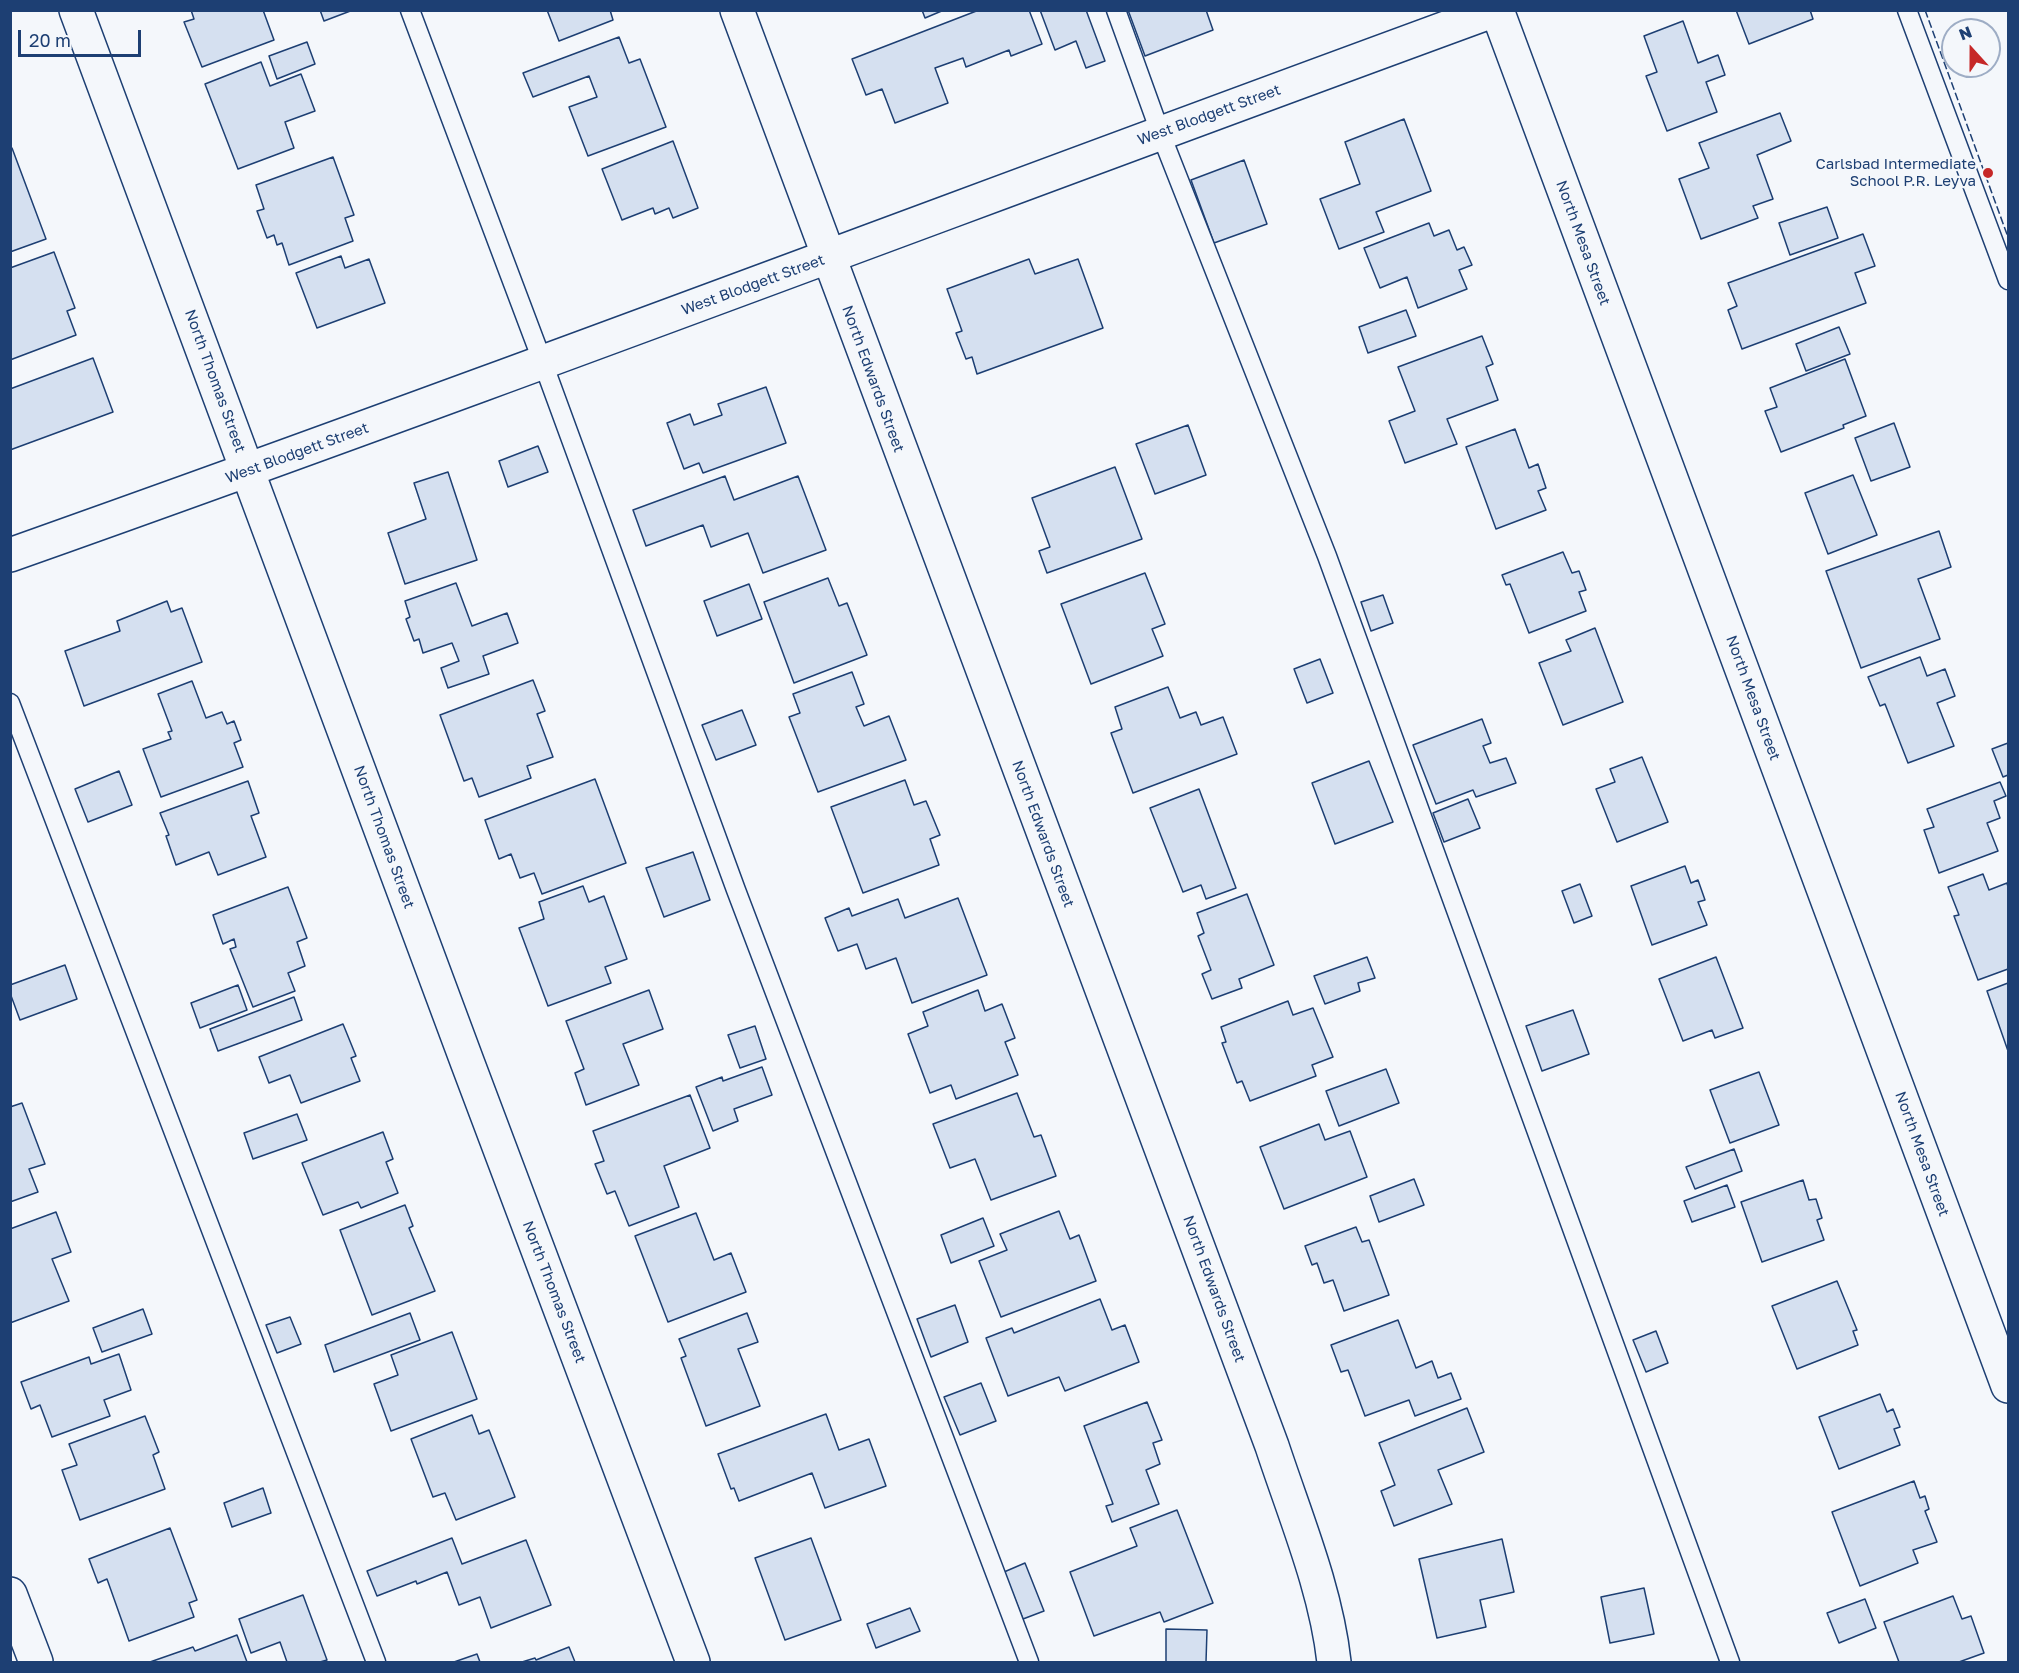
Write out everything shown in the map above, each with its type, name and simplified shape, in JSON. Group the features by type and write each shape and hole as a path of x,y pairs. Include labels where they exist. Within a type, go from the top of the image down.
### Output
{"street":[{"name":"North Thomas Street","path":"76,10 693,1662"},
{"name":"North Edwards Street","path":"737,10 1272,1446 1324,1602 1331,1632 1334,1662"},
{"name":"West Blodgett Street","path":"10,555 543,363 1160,132 1496,10"},
{"name":"North Mesa Street","path":"1496,10 2008,1386"},
{"path":"10,1594 36,1662"}],"lane":[{"path":"410,10 543,363 732,879 1029,1662"},
{"path":"1116,10 1160,132 1327,556 1730,1662"},
{"path":"1907,10 2008,280"},
{"path":"10,703 376,1662"}],"building":[{"path":"191,10 263,10 274,40 202,67 184,22 194,19"},
{"path":"320,10 353,10 324,21"},
{"path":"547,10 610,10 613,20 559,41"},
{"path":"922,10 944,10 925,18"},
{"path":"979,10 1029,10 1042,44 1011,56 1009,50 966,67 963,58 935,68 948,103 895,123 882,89 866,95 852,59"},
{"path":"1040,10 1086,10 1105,61 1086,68 1076,41 1055,50"},
{"path":"1128,10 1206,10 1213,30 1145,56"},
{"path":"1736,10 1810,10 1813,19 1749,44"},
{"path":"1683,21 1698,63 1718,55 1725,75 1706,82 1717,112 1667,131 1646,76 1657,72 1644,36"},
{"path":"619,37 629,63 640,59 666,127 588,156 569,107 597,97 589,76 533,97 523,73"},
{"path":"307,42 315,64 277,79 269,56"},
{"path":"261,62 270,86 301,74 315,111 285,122 294,148 238,169 205,84"},
{"path":"1780,113 1791,141 1757,155 1773,199 1753,206 1758,218 1701,239 1679,179 1709,168 1699,143"},
{"path":"1404,119 1431,191 1376,212 1384,232 1339,249 1320,199 1360,184 1345,142"},
{"path":"673,141 698,208 673,218 669,208 655,214 653,208 622,220 602,169"},
{"path":"12,148 46,239 10,252 10,149"},
{"path":"333,157 354,215 345,218 353,241 289,265 282,243 277,245 274,235 267,238 257,211 264,209 256,185"},
{"path":"1244,160 1267,224 1214,243 1191,180"},
{"path":"1827,207 1838,238 1790,255 1779,223"},
{"path":"1429,223 1434,236 1449,230 1457,250 1464,247 1472,265 1459,270 1467,289 1418,308 1407,277 1380,288 1364,248"},
{"path":"1863,234 1875,266 1855,273 1866,303 1742,349 1728,310 1737,306 1728,283"},
{"path":"54,252 75,308 67,311 76,335 10,360 10,268"},
{"path":"341,256 345,268 369,259 385,303 317,328 296,273"},
{"path":"1029,259 1035,274 1078,259 1103,328 977,374 972,357 966,359 956,333 962,331 947,289"},
{"path":"1406,310 1416,336 1368,353 1359,327"},
{"path":"1839,327 1850,354 1806,371 1796,344"},
{"path":"1482,336 1493,364 1486,367 1498,400 1447,419 1457,444 1405,463 1389,421 1415,411 1398,367"},
{"path":"93,358 113,412 10,450 10,389"},
{"path":"1845,359 1866,416 1843,425 1844,428 1781,452 1765,411 1777,407 1770,388"},
{"path":"766,387 786,443 703,473 699,463 684,469 667,423 690,414 694,425 722,415 718,404"},
{"path":"1894,423 1910,467 1871,481 1855,438"},
{"path":"1188,425 1206,475 1155,494 1136,444"},
{"path":"1515,429 1529,468 1538,464 1546,488 1538,491 1546,510 1496,529 1466,447"},
{"path":"538,446 548,472 508,487 499,461"},
{"path":"1115,467 1142,539 1047,573 1039,551 1050,547 1032,498"},
{"path":"448,472 477,560 405,584 388,533 426,519 414,483"},
{"path":"1853,475 1877,535 1828,554 1805,493"},
{"path":"725,476 734,500 798,476 826,550 763,573 748,533 711,547 703,525 646,546 633,510"},
{"path":"1939,531 1951,567 1918,579 1940,639 1861,668 1826,571"},
{"path":"1563,552 1572,573 1579,571 1586,590 1579,592 1586,611 1529,633 1510,584 1506,585 1502,575"},
{"path":"1145,573 1165,624 1152,629 1163,656 1091,684 1061,604"},
{"path":"828,578 839,606 847,603 867,655 794,683 764,602"},
{"path":"456,583 472,626 507,613 518,643 483,656 489,674 448,688 441,668 459,661 452,643 423,653 419,639 414,641 406,619 410,617 405,601"},
{"path":"749,584 762,619 717,636 704,601"},
{"path":"1383,595 1393,623 1371,631 1361,602"},
{"path":"167,601 171,612 182,608 202,662 84,706 65,651 120,631 117,621"},
{"path":"1595,628 1623,702 1563,725 1539,663 1571,651 1566,640"},
{"path":"1920,657 1927,676 1945,669 1955,696 1937,703 1954,746 1908,763 1885,704 1880,706 1868,677"},
{"path":"1320,659 1333,693 1307,703 1294,669"},
{"path":"852,672 864,704 856,707 864,726 889,716 906,760 818,792 789,717 800,713 793,694"},
{"path":"533,680 545,711 537,714 553,757 527,766 531,778 479,797 472,778 464,781 440,715"},
{"path":"192,681 206,718 222,712 227,724 234,721 241,740 234,743 243,767 161,797 143,749 171,739 168,732 172,731 158,694"},
{"path":"1168,687 1180,718 1196,712 1201,725 1223,717 1237,754 1133,793 1111,733 1122,729 1115,707"},
{"path":"742,710 756,745 716,760 702,725"},
{"path":"1482,719 1491,743 1483,746 1490,763 1506,758 1516,783 1476,797 1473,790 1436,804 1413,745"},
{"path":"2008,743 2008,775 2003,777 1992,749"},
{"path":"1642,757 1668,822 1617,842 1596,789 1615,782 1610,769"},
{"path":"1369,761 1393,822 1335,844 1312,783"},
{"path":"119,771 132,805 88,822 75,789"},
{"path":"595,779 626,863 542,894 534,873 520,878 511,854 499,859 485,820"},
{"path":"905,780 914,805 926,801 940,835 930,839 939,865 863,893 831,807"},
{"path":"248,781 259,813 251,816 266,857 218,875 209,852 176,865 166,836 169,835 160,813"},
{"path":"2000,782 2006,796 1994,801 2000,818 1987,823 1998,851 1939,873 1924,830 1934,827 1927,809"},
{"path":"1199,789 1236,888 1206,899 1201,885 1183,892 1150,808"},
{"path":"1468,799 1480,828 1444,842 1433,813"},
{"path":"693,852 710,900 664,917 646,868"},
{"path":"1685,866 1691,883 1698,880 1705,900 1698,902 1707,925 1652,945 1631,886"},
{"path":"1983,874 1989,890 2007,883 2008,969 1978,980 1954,916 1959,915 1948,887"},
{"path":"1580,884 1592,916 1574,923 1562,891"},
{"path":"583,886 589,902 604,896 627,959 605,967 611,983 548,1006 519,928 544,919 539,902"},
{"path":"288,887 307,938 297,942 305,966 288,973 295,991 253,1007 230,949 236,947 234,939 223,944 213,915"},
{"path":"1247,894 1274,965 1239,979 1242,988 1212,999 1202,974 1211,970 1198,936 1204,933 1197,913"},
{"path":"958,898 987,975 912,1003 896,958 866,969 857,944 838,951 825,918 849,908 852,916 898,899 905,918"},
{"path":"1367,957 1375,978 1358,983 1360,991 1325,1004 1314,976"},
{"path":"1716,957 1743,1028 1715,1038 1712,1030 1683,1041 1659,979"},
{"path":"65,965 77,999 20,1020 10,993 10,985"},
{"path":"2008,983 2008,1051 1987,991"},
{"path":"238,985 247,1010 200,1028 191,1003"},
{"path":"649,990 663,1029 623,1044 639,1085 586,1105 575,1073 584,1069 566,1021"},
{"path":"978,990 985,1011 1002,1004 1015,1038 1005,1042 1018,1075 956,1099 951,1085 930,1093 908,1034 928,1026 923,1012"},
{"path":"294,997 302,1020 218,1051 210,1029"},
{"path":"1288,1001 1293,1015 1313,1008 1333,1057 1312,1065 1316,1076 1250,1101 1242,1081 1237,1083 1222,1043 1226,1042 1221,1027"},
{"path":"1573,1010 1589,1054 1542,1071 1526,1026"},
{"path":"343,1024 356,1056 351,1058 360,1081 301,1103 290,1075 269,1083 259,1057"},
{"path":"755,1026 766,1059 740,1068 728,1035"},
{"path":"762,1067 772,1095 734,1109 738,1121 713,1131 696,1087 722,1077 723,1081"},
{"path":"1386,1069 1399,1103 1339,1126 1326,1091"},
{"path":"1759,1072 1779,1125 1730,1143 1710,1090"},
{"path":"1017,1093 1034,1137 1041,1135 1056,1176 991,1200 975,1159 950,1168 933,1124"},
{"path":"690,1095 710,1148 664,1166 679,1207 629,1226 615,1191 607,1194 595,1164 604,1161 593,1131"},
{"path":"22,1103 45,1164 29,1169 38,1192 10,1202 10,1107"},
{"path":"297,1114 307,1140 253,1159 244,1133"},
{"path":"1319,1124 1325,1140 1350,1131 1367,1177 1284,1209 1260,1147"},
{"path":"383,1132 393,1159 386,1162 398,1193 361,1208 358,1202 323,1215 302,1163"},
{"path":"1734,1149 1742,1171 1695,1189 1686,1167"},
{"path":"1414,1179 1424,1205 1379,1222 1370,1196"},
{"path":"1803,1180 1809,1200 1816,1199 1822,1218 1817,1220 1824,1240 1762,1262 1741,1202"},
{"path":"1727,1185 1735,1207 1692,1222 1684,1201"},
{"path":"405,1205 413,1226 409,1228 435,1291 372,1315 340,1230"},
{"path":"1059,1211 1070,1239 1079,1235 1096,1281 1001,1317 979,1261 1007,1250 1000,1234"},
{"path":"56,1212 71,1252 52,1259 69,1301 10,1323 10,1229"},
{"path":"696,1213 714,1260 731,1253 746,1292 668,1322 635,1236"},
{"path":"983,1218 994,1246 951,1263 941,1235"},
{"path":"1356,1227 1362,1242 1369,1240 1389,1295 1344,1311 1333,1280 1324,1283 1317,1263 1312,1265 1305,1246"},
{"path":"1837,1281 1857,1330 1853,1331 1858,1345 1797,1369 1772,1306"},
{"path":"1100,1299 1112,1330 1125,1325 1139,1362 1065,1391 1059,1377 1008,1396 986,1338 1012,1328 1014,1333"},
{"path":"955,1305 968,1342 931,1357 917,1319"},
{"path":"143,1309 152,1334 102,1352 93,1328"},
{"path":"410,1313 420,1340 334,1372 325,1345"},
{"path":"747,1313 758,1342 738,1349 760,1406 706,1426 681,1358 686,1356 679,1339"},
{"path":"290,1317 301,1344 277,1353 266,1325"},
{"path":"1398,1320 1416,1368 1432,1361 1438,1378 1451,1373 1461,1399 1415,1416 1409,1400 1365,1416 1348,1370 1341,1372 1331,1345"},
{"path":"1656,1331 1668,1363 1646,1372 1633,1340"},
{"path":"452,1332 477,1399 391,1431 374,1384 398,1375 391,1355"},
{"path":"119,1354 131,1390 104,1400 110,1416 52,1437 40,1405 31,1409 21,1382 89,1357 91,1364"},
{"path":"981,1383 996,1421 960,1435 944,1397"},
{"path":"1880,1394 1887,1412 1893,1409 1900,1427 1894,1429 1900,1445 1839,1469 1819,1417"},
{"path":"1147,1402 1162,1440 1153,1443 1160,1464 1146,1470 1159,1504 1112,1522 1106,1506 1113,1504 1084,1426"},
{"path":"1467,1408 1484,1452 1438,1470 1452,1504 1394,1526 1381,1491 1395,1485 1379,1443"},
{"path":"826,1414 839,1450 869,1439 886,1486 825,1508 812,1473 739,1501 734,1488 731,1489 718,1454"},
{"path":"472,1415 479,1434 489,1430 515,1497 456,1520 445,1493 433,1497 411,1439"},
{"path":"145,1416 159,1452 153,1455 165,1489 80,1520 62,1470 77,1465 69,1444"},
{"path":"1914,1481 1920,1498 1925,1496 1929,1509 1925,1511 1937,1542 1913,1550 1918,1563 1860,1586 1832,1512"},
{"path":"263,1488 271,1513 232,1527 224,1503"},
{"path":"1177,1510 1213,1603 1164,1622 1160,1612 1094,1636 1070,1572 1137,1546 1130,1528"},
{"path":"170,1528 197,1600 189,1603 194,1617 129,1641 107,1579 98,1583 89,1559"},
{"path":"452,1538 462,1564 526,1540 551,1605 491,1628 480,1597 459,1605 447,1572 377,1596 367,1571"},
{"path":"811,1538 841,1620 785,1640 755,1558"},
{"path":"1502,1539 1514,1592 1480,1600 1486,1627 1437,1638 1419,1559"},
{"path":"1025,1563 1044,1611 1023,1619 1004,1572"},
{"path":"1644,1588 1654,1634 1610,1643 1601,1597"},
{"path":"303,1595 327,1660 287,1662 280,1642 251,1653 239,1619"},
{"path":"1953,1596 1962,1619 1971,1616 1984,1653 1959,1662 1899,1662 1884,1622"},
{"path":"1865,1599 1876,1628 1839,1643 1827,1613"},
{"path":"910,1608 920,1631 876,1648 867,1624"},
{"path":"1166,1629 1207,1630 1206,1662 1166,1662"},
{"path":"237,1635 247,1662 150,1662 193,1647 195,1651"},
{"path":"569,1647 575,1662 522,1662 535,1658 536,1660"},
{"path":"477,1654 480,1662 454,1662"}],"fence":[{"path":"1925,10 2008,237"}],"place":[{"name":"Carlsbad Intermediate School P.R. Leyva","path":"1988,173"}]}
